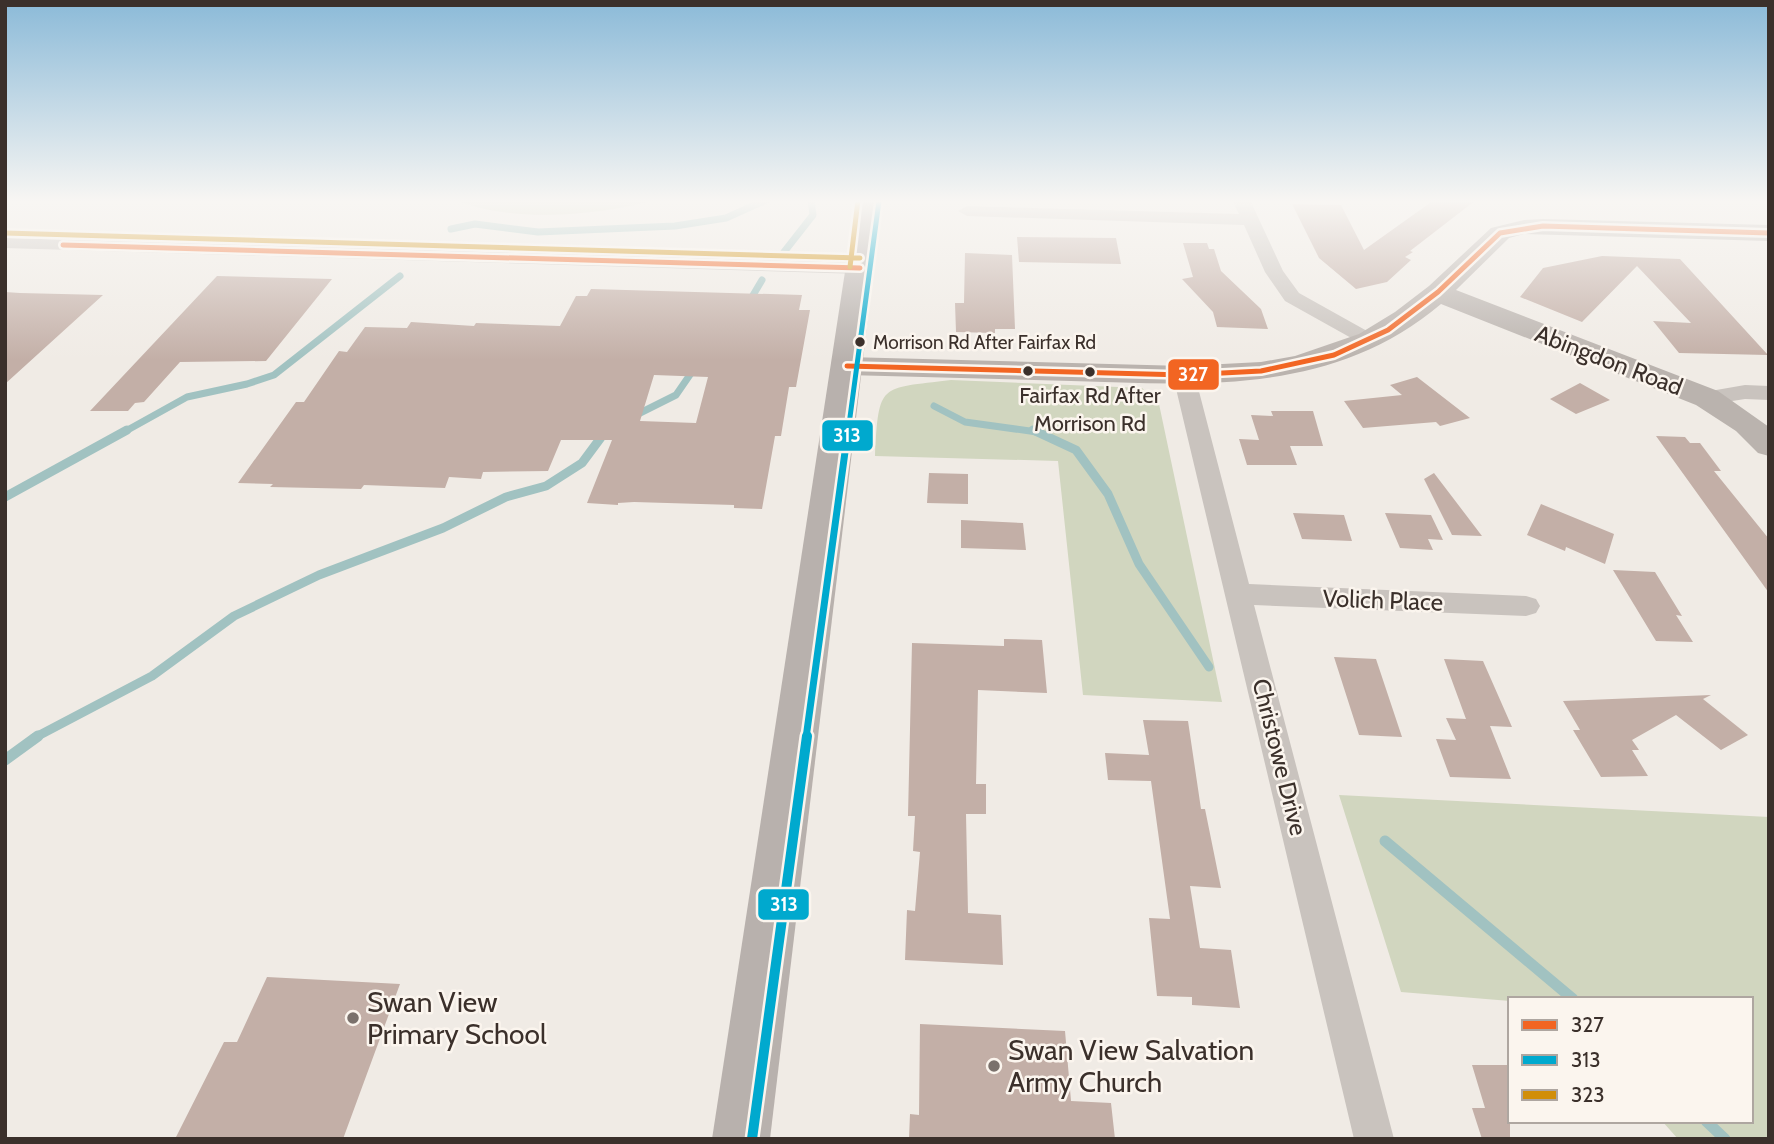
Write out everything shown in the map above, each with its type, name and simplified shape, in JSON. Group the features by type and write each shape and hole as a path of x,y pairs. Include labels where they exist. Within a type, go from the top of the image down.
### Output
{"main road":[{"path":"741,1139 862,253"}],"street":[{"path":"360,253 860,268"},
{"path":"1265,253 1274,272 1293,297 1368,340"},
{"path":"847,366 1184,376 1250,372 1302,365 1368,340 1413,313 1479,253"},
{"name":"Abingdon Road","path":"1438,293 1707,398 1746,424 1769,444"},
{"name":"Christowe Drive","path":"1184,376 1374,1139"},
{"path":"1707,398 1745,392 1769,393"},
{"name":"Volich Place","path":"1240,594 1525,606"}],"green space":[{"path":"951,380 1142,388 1159,404 1222,702 1083,695 1058,461 875,456 878,414 888,394 896,388 909,385"},
{"path":"1339,795 1769,817 1769,1139 1678,1139 1664,1123 1753,1123 1753,997 1508,997 1508,1001 1401,992"}],"building":[{"path":"965,253 1012,255 1015,329 995,329 995,333 956,332 955,303 964,303"},
{"path":"1018,253 1119,253 1121,264 1019,262"},
{"path":"1186,253 1215,253 1221,271 1261,309 1268,329 1217,327 1213,312 1182,279 1193,277"},
{"path":"1317,253 1411,253 1405,257 1411,260 1387,282 1356,289"},
{"path":"1602,256 1680,259 1768,355 1679,353 1653,321 1691,323 1637,266 1582,322 1520,297 1543,268"},
{"path":"217,276 332,279 266,361 180,362 144,402 135,403 128,411 90,411"},
{"path":"591,289 802,295 799,310 810,310 796,387 789,387 781,436 775,436 762,509 734,508 734,505 587,503 612,440 561,440 548,471 483,472 481,479 449,477 445,488 364,485 361,489 270,487 273,484 238,483 296,402 304,402 339,351 347,352 365,327 407,328 411,322 474,326 476,323 560,326 576,296 587,296","holes":["654,375 708,377 696,423 640,421"]},
{"path":"5,292 20,293 103,295 5,384"},
{"path":"1417,377 1470,418 1440,426 1436,422 1363,428 1344,401 1402,395 1390,385"},
{"path":"1580,383 1610,400 1576,414 1550,399"},
{"path":"1271,411 1313,411 1323,446 1290,446 1297,465 1247,465 1239,439 1259,440 1251,415 1273,416"},
{"path":"1656,436 1685,437 1690,443 1700,443 1721,471 1714,471 1769,539 1769,593"},
{"path":"929,473 968,474 968,504 927,503"},
{"path":"1434,473 1482,536 1452,535 1424,479"},
{"path":"1541,504 1614,534 1605,564 1566,547 1565,551 1527,535"},
{"path":"1293,513 1344,515 1352,541 1302,539"},
{"path":"1385,513 1431,515 1443,540 1428,539 1433,550 1400,548"},
{"path":"961,520 1023,523 1026,550 961,548"},
{"path":"1613,570 1655,572 1682,616 1676,615 1693,642 1656,641"},
{"path":"1004,639 1042,640 1047,693 978,690 976,784 986,784 986,814 966,814 968,913 1001,915 1003,965 905,960 907,910 915,911 920,852 913,851 915,816 908,816 912,643 1004,646"},
{"path":"1334,657 1376,659 1402,737 1359,735"},
{"path":"1444,659 1483,661 1512,727 1490,726 1511,779 1450,777 1436,739 1456,740 1446,718 1466,719"},
{"path":"1711,695 1703,699 1748,735 1721,750 1676,715 1632,740 1639,750 1632,750 1648,776 1601,777 1573,730 1580,730 1563,701"},
{"path":"1143,720 1188,721 1201,809 1205,809 1221,888 1190,886 1200,948 1231,950 1240,1008 1192,1005 1192,997 1157,996 1149,918 1170,919 1151,781 1108,780 1105,753 1149,755"},
{"path":"267,977 400,984 343,1139 175,1139 224,1042 237,1042"},
{"name":"Swan View Salvation Army Church","path":"920,1024 1065,1031 1071,1101 1111,1103 1115,1139 909,1139 910,1114 919,1115"},
{"path":"1472,1065 1508,1065 1510,1139 1482,1139 1472,1108 1485,1108"}],"waterway":[{"path":"124,432 187,397 247,384 274,375 400,276"},
{"path":"749,302 762,280"},
{"path":"632,417 676,395 696,366"},
{"path":"934,406 965,422 1037,432"},
{"path":"5,497 127,430"},
{"path":"1033,430 1076,450 1108,494 1139,564 1209,667"},
{"path":"34,738 152,676 234,616 319,575 443,528 506,497 546,486 582,463 605,432"},
{"path":"5,760 38,736"},
{"path":"1385,841 1571,997"},
{"path":"1708,1123 1725,1139"}],"transit line":[{"name":"327","path":"354,253 860,268"},
{"name":"323","path":"702,253 860,258"},
{"name":"323","path":"850,267 852,253"},
{"name":"313","path":"752,1139 872,253"},
{"name":"327","path":"847,366 1184,375 1261,371 1334,355 1388,330 1438,292 1479,253"}],"place":[{"name":"Morrison Rd After Fairfax Rd","path":"860,342"},
{"name":"Fairfax Rd After Morrison Rd","path":"1090,372"},
{"name":"Swan View Primary School","path":"353,1018"},
{"name":"Swan View Salvation Army Church","path":"994,1066"}]}
